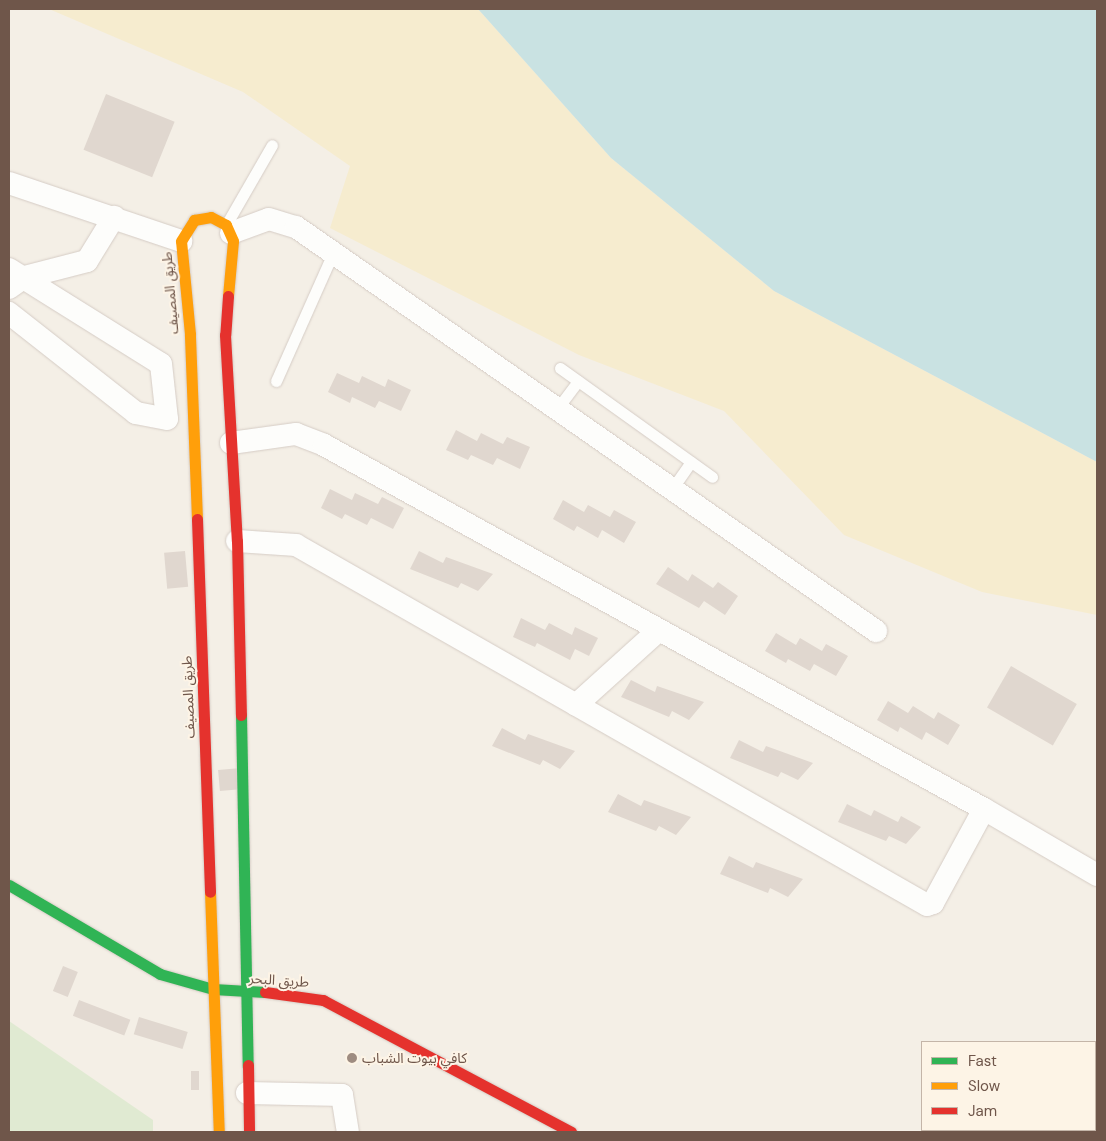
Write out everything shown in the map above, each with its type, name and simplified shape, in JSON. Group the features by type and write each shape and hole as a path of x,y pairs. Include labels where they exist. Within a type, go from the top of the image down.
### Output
{"main road":[{"name":"طريق المصيف","path":"219,1132 188,374 190,334 181,241 194,220 211,217 228,229"},
{"path":"228,229 225,335 217,375 231,443 238,540 244,993 249,1132"},
{"path":"190,334 225,335"},
{"path":"188,374 217,375"},
{"name":"طريق البحر","path":"9,885 150,969 214,989 244,993 292,993 323,1000 571,1132"}],"street":[{"path":"9,183 181,241"},
{"path":"14,278 87,261 114,217"},
{"path":"228,229 259,220 278,219 333,253 876,631"},
{"path":"9,313 136,413 167,419 161,364 14,278"},
{"path":"231,443 305,436 984,809 1097,875"},
{"path":"238,540 296,545 927,905 933,903 984,809"},
{"path":"576,705 658,631"},
{"path":"247,1093 342,1096 348,1132"}],"lane":[{"path":"228,229 272,145"},
{"path":"276,381 333,253"},
{"path":"560,368 712,477"},
{"path":"557,409 578,381"},
{"path":"672,489 691,462"}],"green space":[{"path":"9,1021 153,1120 153,1132 9,1132"}],"sand":[{"path":"49,9 478,9 611,158 774,291 1097,462 1097,615 982,592 844,535 724,411 579,355 330,228 350,166 243,92"}],"water":[{"path":"478,9 1097,9 1097,462 774,291 611,158"}],"building":[{"path":"106,94 175,122 152,177 84,150"},
{"path":"337,373 359,383 362,376 385,387 388,379 411,390 401,411 379,401 375,408 352,397 350,403 328,392"},
{"path":"456,430 477,441 481,433 503,444 507,437 530,447 520,469 497,458 493,465 471,455 468,460 446,450"},
{"path":"330,489 352,500 355,493 378,504 382,497 404,508 393,529 371,518 367,525 345,514 342,519 321,508"},
{"path":"563,500 584,512 588,505 610,517 614,510 636,522 624,543 602,530 598,538 577,526 574,531 553,519"},
{"path":"185,551 188,587 167,589 164,553"},
{"path":"419,551 443,563 446,557 493,574 478,591 461,583 458,588 410,569"},
{"path":"668,567 688,581 692,574 713,588 718,582 738,596 725,615 704,601 699,608 656,584"},
{"path":"521,618 545,630 549,623 572,635 575,627 598,638 589,656 575,649 570,660 537,643 535,647 513,637"},
{"path":"776,633 796,645 800,638 822,651 826,644 848,656 836,676 814,664 810,671 788,659 786,663 765,651"},
{"path":"1011,666 1077,704 1053,746 987,708"},
{"path":"631,680 655,692 657,686 704,702 689,720 672,711 669,717 621,697"},
{"path":"888,701 908,713 913,706 934,719 938,712 960,725 948,745 926,732 922,740 900,727 898,732 877,720"},
{"path":"502,728 525,740 528,734 575,751 560,769 543,760 540,765 492,746"},
{"path":"739,740 763,752 766,746 813,763 798,780 781,772 778,777 730,758"},
{"path":"241,768 243,789 220,791 218,770"},
{"path":"618,794 641,806 644,800 691,817 676,835 659,826 656,831 608,812"},
{"path":"847,804 871,816 874,810 898,822 901,816 921,827 906,844 889,836 886,841 838,822"},
{"path":"729,856 753,868 756,862 803,879 788,897 770,888 768,893 720,874"},
{"path":"63,966 78,972 68,997 53,991"},
{"path":"79,1000 130,1020 124,1036 73,1016"},
{"path":"139,1017 188,1032 183,1049 134,1034"},
{"path":"191,1071 199,1071 199,1090 191,1090"}],"traffic: fast":[{"path":"241,715 248,1065"},
{"path":"9,885 160,974 213,989 265,992"}],"traffic: slow":[{"path":"197,519 190,334 181,241 194,220 211,217 226,225 233,241 228,296"},
{"path":"210,892 219,1132"}],"traffic: jam":[{"path":"228,296 225,335 237,541 241,715"},
{"path":"197,519 210,892"},
{"path":"265,992 323,1000 571,1132"},
{"path":"248,1065 249,1132"}],"place":[{"name":"كافي بيوت الشباب","path":"352,1058"}]}
